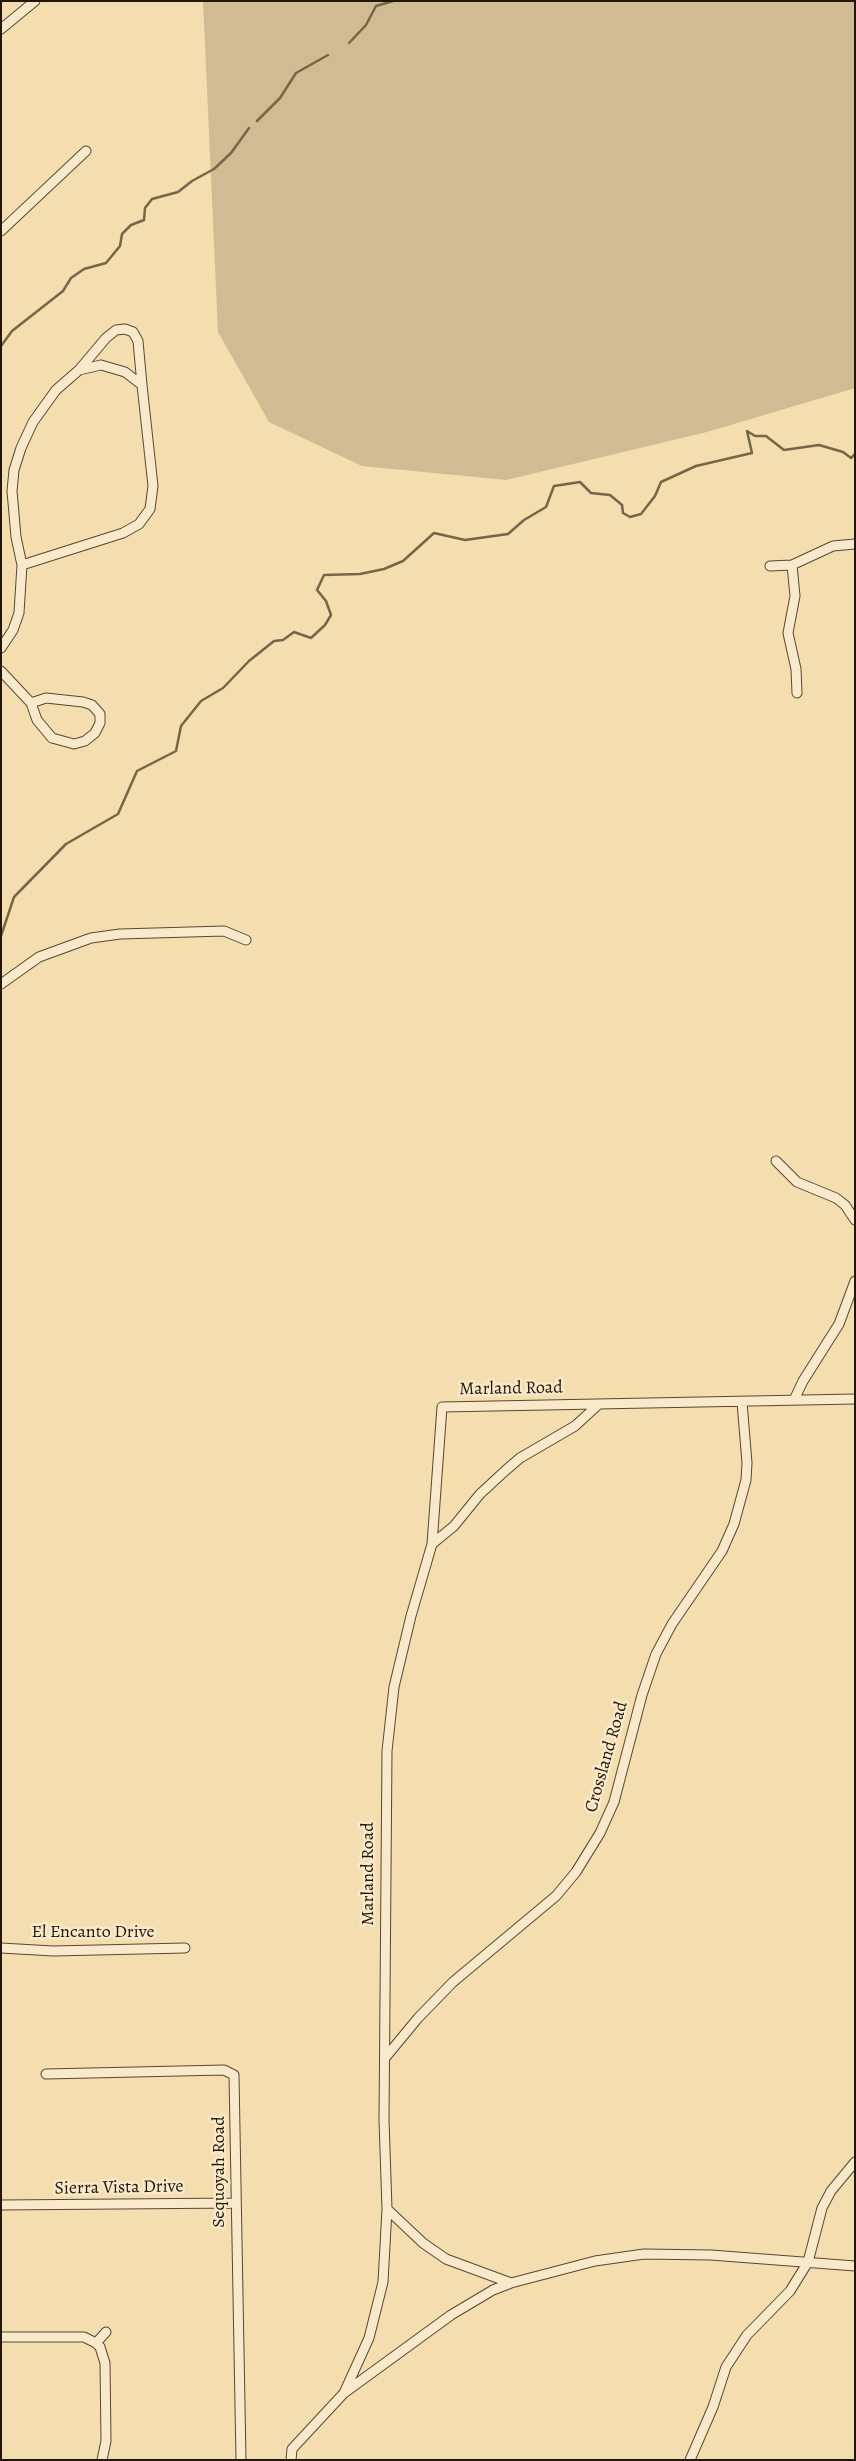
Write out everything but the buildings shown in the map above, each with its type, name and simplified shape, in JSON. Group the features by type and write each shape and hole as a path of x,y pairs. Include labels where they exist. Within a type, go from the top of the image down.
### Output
{"street":[{"path":"1,29 35,1"},
{"path":"1,231 86,151"},
{"path":"1,648 13,630 19,613 22,565 15,528 12,491 14,470 21,448 33,422 56,390 79,370 106,338 116,330 125,329 133,332 138,341 153,486 150,509 139,524 123,533 22,565"},
{"path":"79,370 101,365 125,372 142,385"},
{"path":"770,566 792,566 833,546 855,544"},
{"path":"792,566 795,596 788,634 796,669 798,693"},
{"path":"1,671 31,703 37,720 52,738 74,744 86,741 94,733 100,722 100,714 92,705 83,702 46,698 31,703"},
{"path":"1,984 38,957 91,938 120,934 224,931 246,940"},
{"path":"776,1161 796,1182 836,1198 845,1205 855,1220"},
{"path":"794,1400 803,1381 839,1324 855,1281"},
{"name":"Marland Road","path":"344,2393 369,2338 383,2282 387,2209 385,2058 387,1742 394,1687 408,1625 432,1544 442,1407 855,1399"},
{"name":"Crossland Road","path":"385,2058 418,2018 453,1982 556,1896 576,1872 591,1849 614,1802 642,1695 656,1654 672,1624 722,1551 734,1524 744,1494 747,1471 742,1402"},
{"path":"432,1544 454,1526 480,1494 513,1464 575,1426 599,1404"},
{"name":"El Encanto Drive","path":"1,1948 53,1951 185,1948"},
{"name":"Sequoyah Road","path":"46,2074 230,2071 236,2080 236,2203 241,2460"},
{"path":"690,2460 713,2407 726,2367 747,2335 790,2291 808,2262 822,2208 831,2191 855,2162"},
{"name":"Sierra Vista Drive","path":"1,2205 236,2203"},
{"path":"387,2209 423,2243 446,2260 511,2283"},
{"path":"291,2460 292,2449 344,2393 451,2315 493,2290 511,2283 595,2261 644,2254 711,2255 855,2266"},
{"path":"96,2343 106,2332"},
{"path":"1,2337 77,2336 96,2343 104,2355 105,2363 106,2441 102,2460"}],"shaded area":[{"path":"203,1 855,1 855,388 707,432 506,480 362,466 269,422 218,332"}],"waterway":[{"path":"349,43 366,25 376,6 393,1"},
{"path":"257,121 280,98 296,73 328,55"},
{"path":"1,346 12,331 63,291 71,278 84,269 106,263 120,246 122,234 131,225 144,220 145,208 152,199 178,192 192,181 214,169 231,153 249,128"},
{"path":"1,936 14,897 66,844 118,814 137,771 176,751 181,726 201,701 223,688 249,661 274,641 283,640 294,632 311,638 325,625 331,615 326,601 317,590 324,575 360,574 384,569 403,561 434,533 465,540 508,534 524,520 546,507 554,486 580,482 591,493 610,495 622,505 623,513 630,517 641,514 655,496 661,482 696,466 752,453 747,431 755,436 766,436 784,450 819,445 843,452 851,458 855,454"}]}
